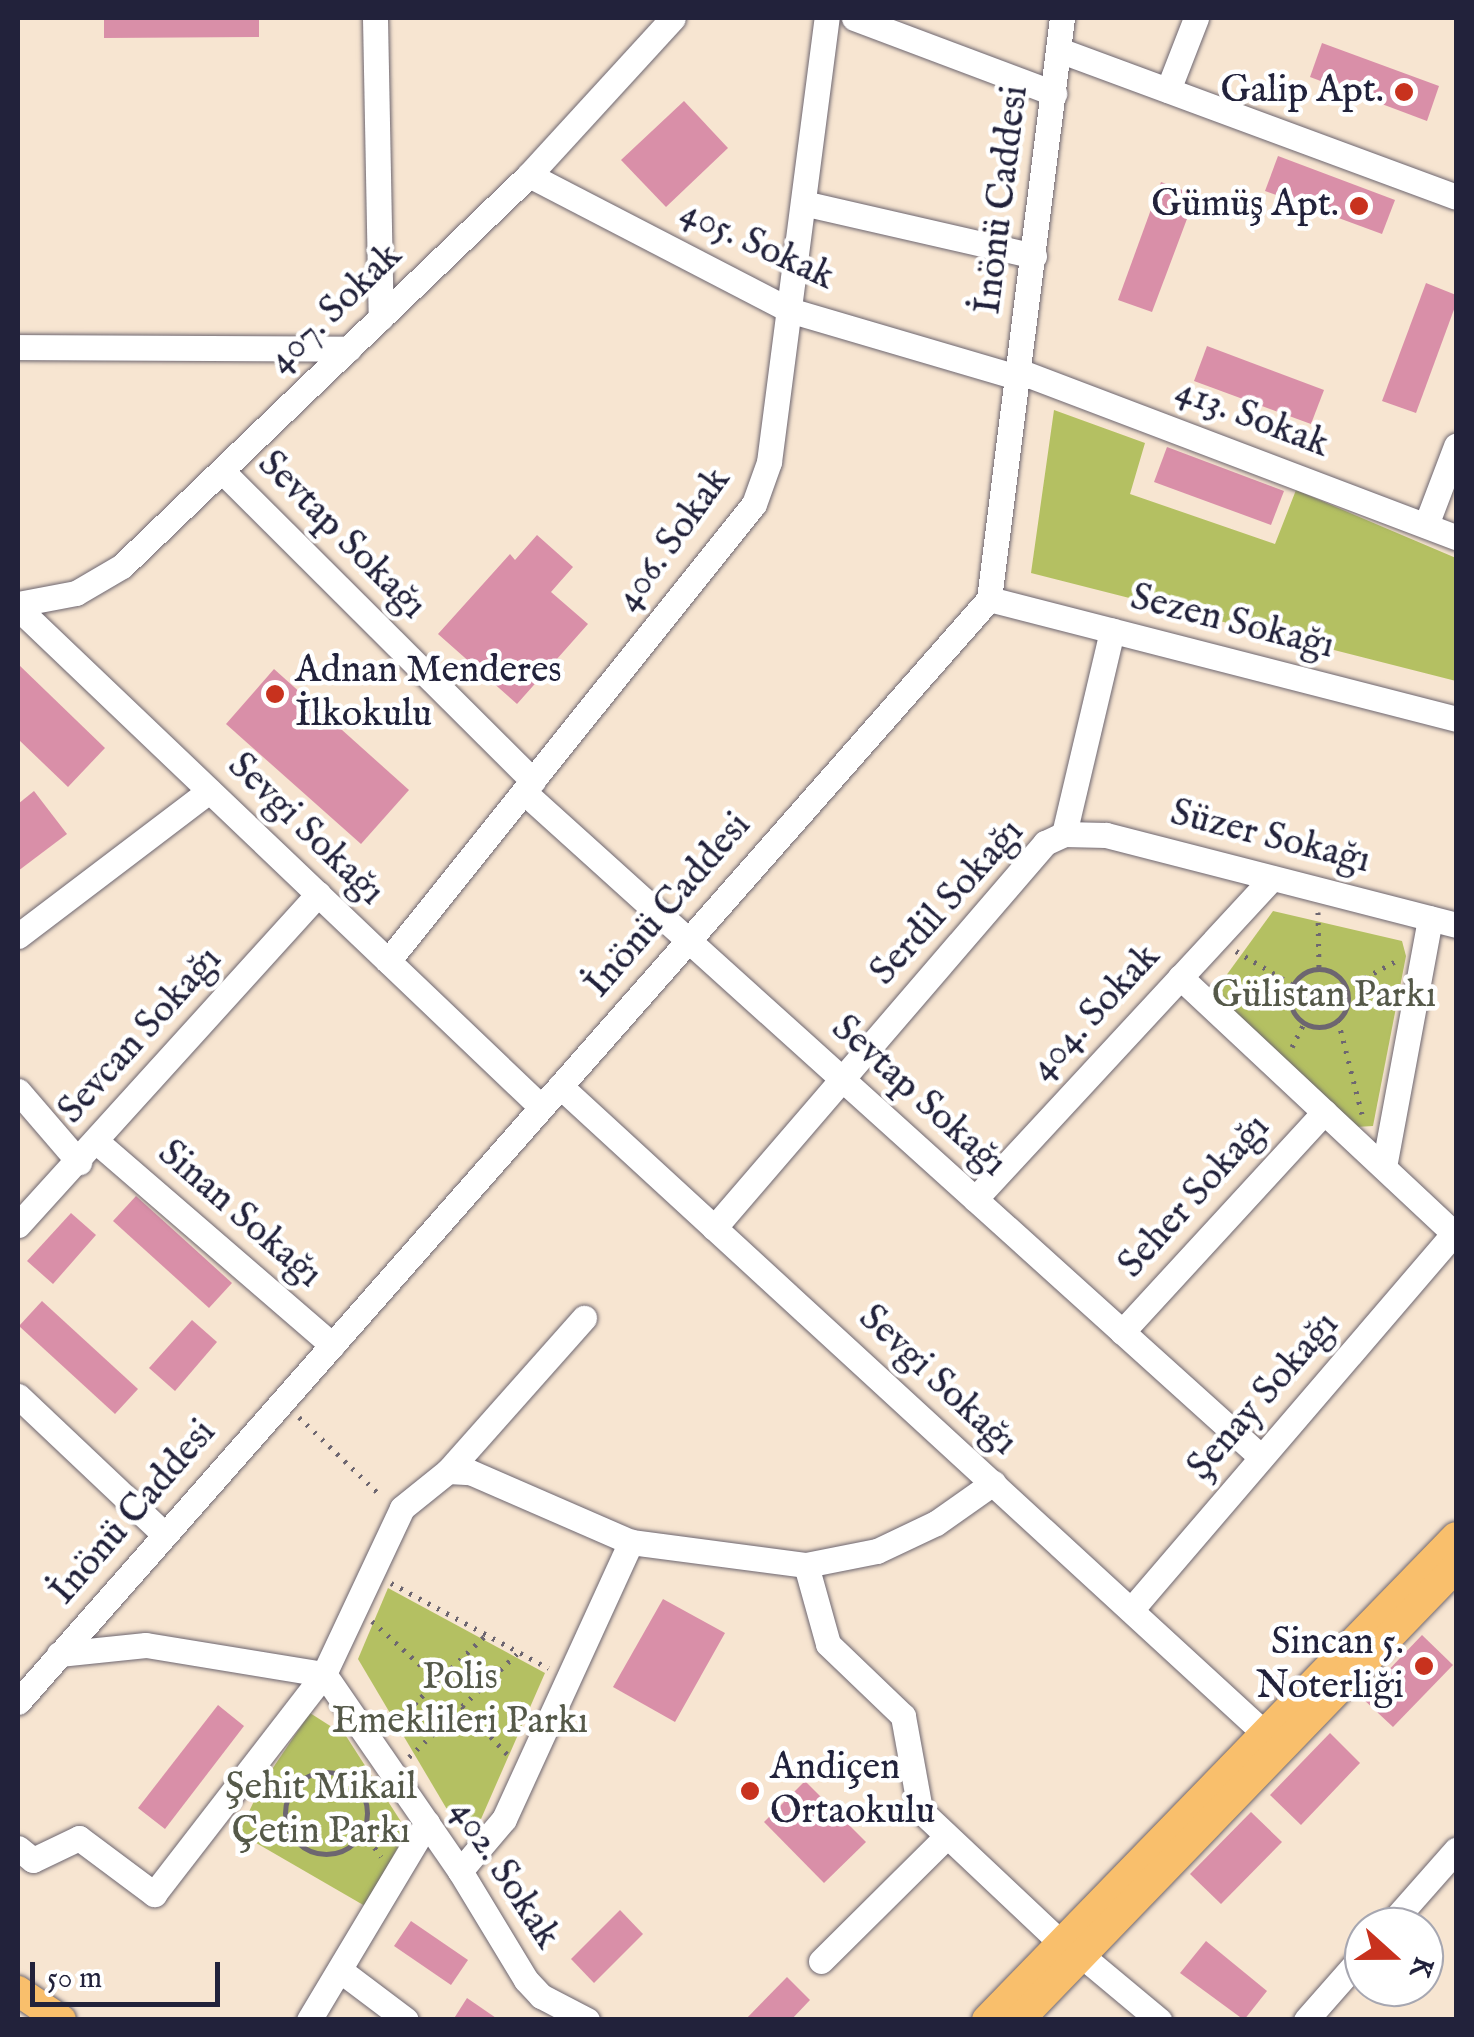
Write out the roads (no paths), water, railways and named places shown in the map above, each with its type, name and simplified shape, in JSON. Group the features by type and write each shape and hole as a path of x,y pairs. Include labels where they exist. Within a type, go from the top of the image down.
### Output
{"main road":[{"path":"1019,2020 1071,1949 1262,1731 1456,1537"},
{"path":"987,2020 1071,1949 1456,1567"},
{"path":"18,1991 60,2020"}],"street":[{"path":"375,18 381,318"},
{"name":"407. Sokak","path":"18,606 102,581 529,175 674,18"},
{"name":"406. Sokak","path":"388,961 754,504 769,462 827,18"},
{"path":"854,18 1054,93"},
{"name":"İnönü Caddesi","path":"18,1702 989,599 1062,18"},
{"path":"1168,90 1196,18"},
{"path":"1058,50 1456,197"},
{"name":"405. Sokak","path":"529,175 789,310 1020,375"},
{"path":"802,203 1034,256"},
{"path":"18,348 349,349"},
{"name":"413. Sokak","path":"1020,375 1456,537"},
{"path":"1426,525 1456,446"},
{"name":"Sevtap Sokağı","path":"222,471 528,787 688,941 1261,1457"},
{"name":"Sezen Sokağı","path":"989,599 1456,719"},
{"name":"Sevgi Sokağı","path":"18,606 542,1107"},
{"name":"Serdil Sokağı","path":"714,1228 1045,843 1064,834 1112,631"},
{"path":"18,936 209,790"},
{"name":"Süzer Sokağı","path":"1064,834 1106,835 1456,925"},
{"name":"404. Sokak","path":"974,1199 1272,878"},
{"name":"Sevcan Sokağı","path":"18,1225 318,894"},
{"path":"1379,1163 1430,918"},
{"path":"1180,978 1455,1234"},
{"name":"Sevgi Sokağı","path":"560,1086 1262,1731"},
{"path":"18,1091 79,1162"},
{"name":"Seher Sokağı","path":"1122,1332 1324,1112"},
{"name":"Sinan Sokağı","path":"97,1142 332,1345"},
{"name":"Şenay Sokağı","path":"1130,1610 1455,1234"},
{"path":"18,1848 33,1860 79,1838 154,1894 324,1674 399,1513 426,1483 448,1472 584,1318"},
{"path":"18,1396 165,1535"},
{"path":"448,1472 470,1472 631,1542 806,1566 877,1551 936,1523 993,1483"},
{"path":"460,1871 504,1818 631,1542"},
{"path":"806,1566 828,1644 903,1716 920,1810 1071,1949 1159,2020"},
{"path":"60,1654 146,1645 324,1674"},
{"name":"402. Sokak","path":"324,1674 460,1871 534,1990 587,2020"},
{"path":"309,2020 427,1824"},
{"path":"821,1961 947,1836"},
{"path":"1406,1907 1456,1850"},
{"path":"340,1971 406,2020"},
{"path":"1306,2020 1344,1977"}],"place":[{"name":"Galip Apt.","path":"1404,92"},
{"name":"Gümüş Apt.","path":"1359,206"},
{"name":"Adnan Menderes İlkokulu","path":"275,694"},
{"name":"Sincan 5. Noterliği","path":"1424,1666"},
{"name":"Andiçen Ortaokulu","path":"750,1791"}],"park label":[{"name":"Gülistan Parkı","path":"1324,997"},
{"name":"Polis Emeklileri Parkı","path":"460,1701"},
{"name":"Şehit Mikail Çetin Parkı","path":"321,1811"}]}
